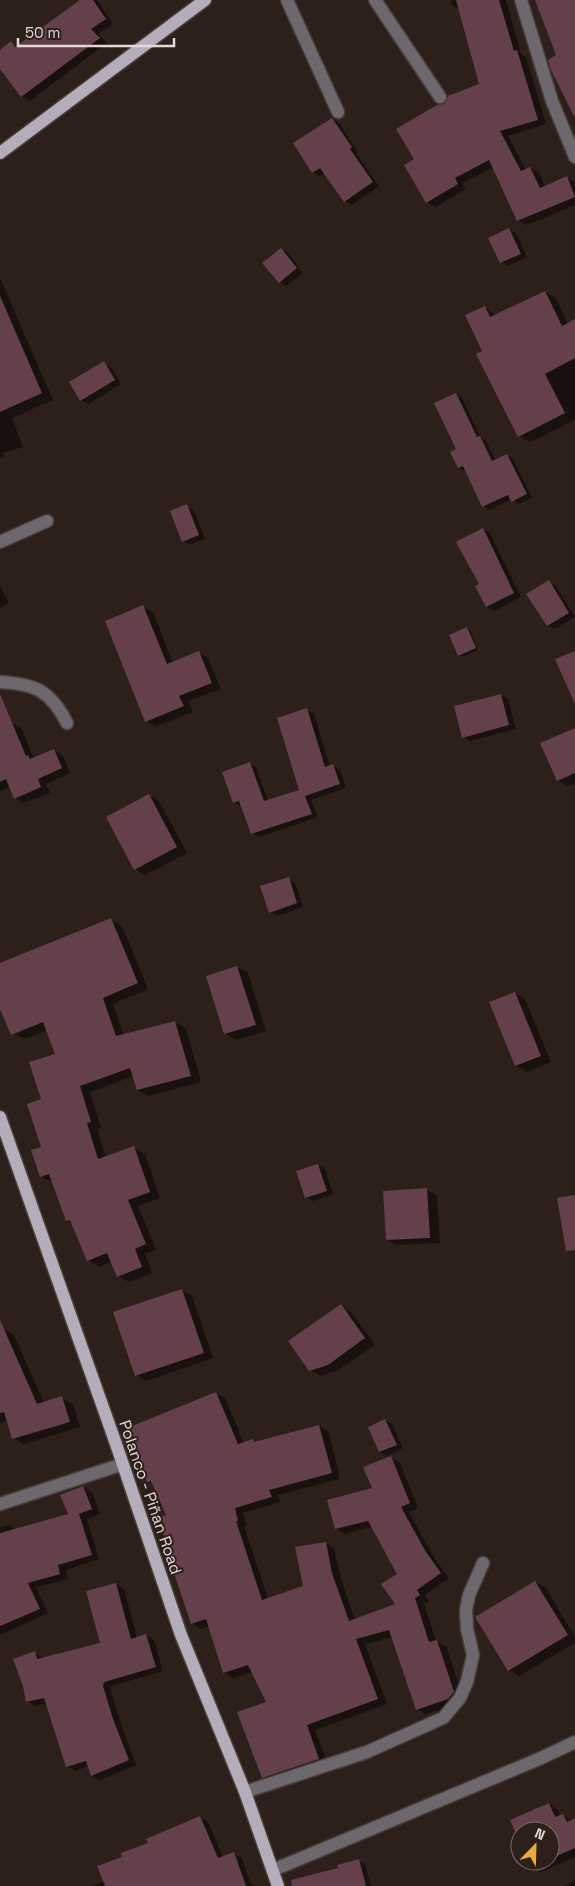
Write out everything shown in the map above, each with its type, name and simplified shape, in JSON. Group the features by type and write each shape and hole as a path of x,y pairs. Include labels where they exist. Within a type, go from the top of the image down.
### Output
{"main road":[{"path":"0,153 204,0"},
{"name":"Polanco - Piñan Road","path":"0,1117 123,1464 181,1635 245,1792 278,1886"}],"street":[{"path":"287,0 338,112"},
{"path":"375,0 440,97"},
{"path":"521,0 552,101 575,155"},
{"path":"0,542 47,521"},
{"path":"0,682 25,684 45,693 60,709 67,723"},
{"path":"0,1504 123,1464"},
{"path":"245,1792 367,1752 444,1718 460,1698 467,1682 473,1655 467,1629 466,1610 469,1595 483,1563"},
{"path":"272,1870 539,1759 575,1742"}],"building":[{"path":"80,0 93,0 106,19 91,29 100,38 21,97 0,69 0,50 11,41 15,47"},
{"path":"456,0 499,0 514,51 517,50 538,120 500,131 521,171 530,167 540,188 567,176 575,197 517,221 489,160 455,178 458,184 426,203 404,165 414,159 396,129 437,105 444,104 448,96 479,84"},
{"path":"535,0 575,0 575,118 551,70 548,60 556,55"},
{"path":"332,118 352,147 350,149 373,182 344,202 320,168 312,173 293,143"},
{"path":"509,228 521,254 500,263 488,238"},
{"path":"281,248 297,268 279,283 262,263"},
{"path":"545,291 562,326 575,319 575,358 545,374 565,413 518,437 476,354 482,351 465,315 485,306 490,317"},
{"path":"0,296 42,393 0,412"},
{"path":"104,361 115,380 80,401 69,382"},
{"path":"456,393 477,437 480,436 492,461 507,454 527,494 511,502 508,495 482,507 463,466 458,468 450,452 456,449 434,403"},
{"path":"187,504 199,535 182,542 170,511"},
{"path":"483,528 514,593 486,607 475,586 479,584 456,542"},
{"path":"549,580 569,613 547,626 526,594"},
{"path":"143,605 167,664 199,651 212,683 179,696 184,706 145,722 105,621"},
{"path":"467,627 476,648 458,656 449,635"},
{"path":"575,651 575,704 555,659"},
{"path":"0,694 26,756 28,755 30,759 54,749 62,768 38,779 41,787 14,799 6,779 0,782"},
{"path":"501,694 509,725 462,738 454,706"},
{"path":"307,708 325,767 333,764 340,784 305,796 312,814 251,834 239,801 233,803 222,772 250,762 264,801 299,790 277,718"},
{"path":"575,728 575,773 557,781 540,743"},
{"path":"149,794 177,847 134,870 106,817"},
{"path":"289,877 297,903 269,913 260,886"},
{"path":"111,918 138,983 103,998 116,1036 175,1021 191,1076 137,1090 130,1068 80,1086 91,1122 87,1123 98,1159 134,1146 150,1192 128,1200 146,1244 135,1249 142,1267 117,1277 107,1253 87,1261 70,1220 66,1221 49,1174 40,1177 31,1150 41,1147 27,1104 41,1099 29,1062 55,1054 43,1022 11,1035 0,1009 0,963"},
{"path":"237,966 256,1025 224,1034 206,976"},
{"path":"515,992 541,1056 515,1066 489,1002"},
{"path":"318,1164 327,1191 305,1198 296,1171"},
{"path":"427,1188 430,1238 386,1240 383,1191"},
{"path":"575,1195 575,1250 566,1251 557,1198"},
{"path":"182,1289 204,1353 135,1376 113,1312"},
{"path":"341,1304 365,1338 328,1365 309,1371 288,1341"},
{"path":"0,1320 37,1404 62,1396 70,1422 12,1439 4,1412 0,1413"},
{"path":"216,1392 238,1444 253,1439 254,1442 319,1425 332,1473 269,1490 272,1497 235,1508 238,1521 236,1521 262,1600 303,1586 295,1547 326,1542 332,1573 349,1621 395,1604 381,1584 397,1574 368,1521 335,1529 327,1500 372,1488 363,1467 391,1456 410,1503 401,1507 426,1552 441,1573 417,1590 420,1595 415,1598 429,1642 437,1640 454,1692 448,1699 416,1710 389,1630 356,1639 378,1699 307,1725 319,1759 262,1778 237,1712 266,1702 248,1665 223,1673 206,1619 191,1624 165,1546 168,1545 157,1518 166,1515 151,1481 147,1482 134,1451 128,1454 121,1434 128,1431 127,1428"},
{"path":"385,1419 397,1445 379,1452 368,1427"},
{"path":"83,1486 92,1509 79,1514 92,1555 58,1565 60,1574 28,1583 40,1609 0,1626 0,1533 68,1514 60,1495"},
{"path":"535,1581 568,1635 508,1671 475,1617"},
{"path":"116,1583 131,1639 146,1634 156,1667 104,1682 103,1686 113,1719 129,1760 91,1776 86,1761 66,1767 44,1698 26,1702 23,1686 13,1659 35,1651 37,1659 100,1643 86,1591"},
{"path":"549,1803 555,1817 563,1814 567,1822 575,1818 575,1848 560,1855 560,1821 510,1820"},
{"path":"200,1816 218,1858 234,1852 246,1886 105,1886 97,1866 122,1857 121,1853 148,1843 146,1839"},
{"path":"359,1859 366,1886 292,1886 291,1880 338,1868 337,1865"}]}
